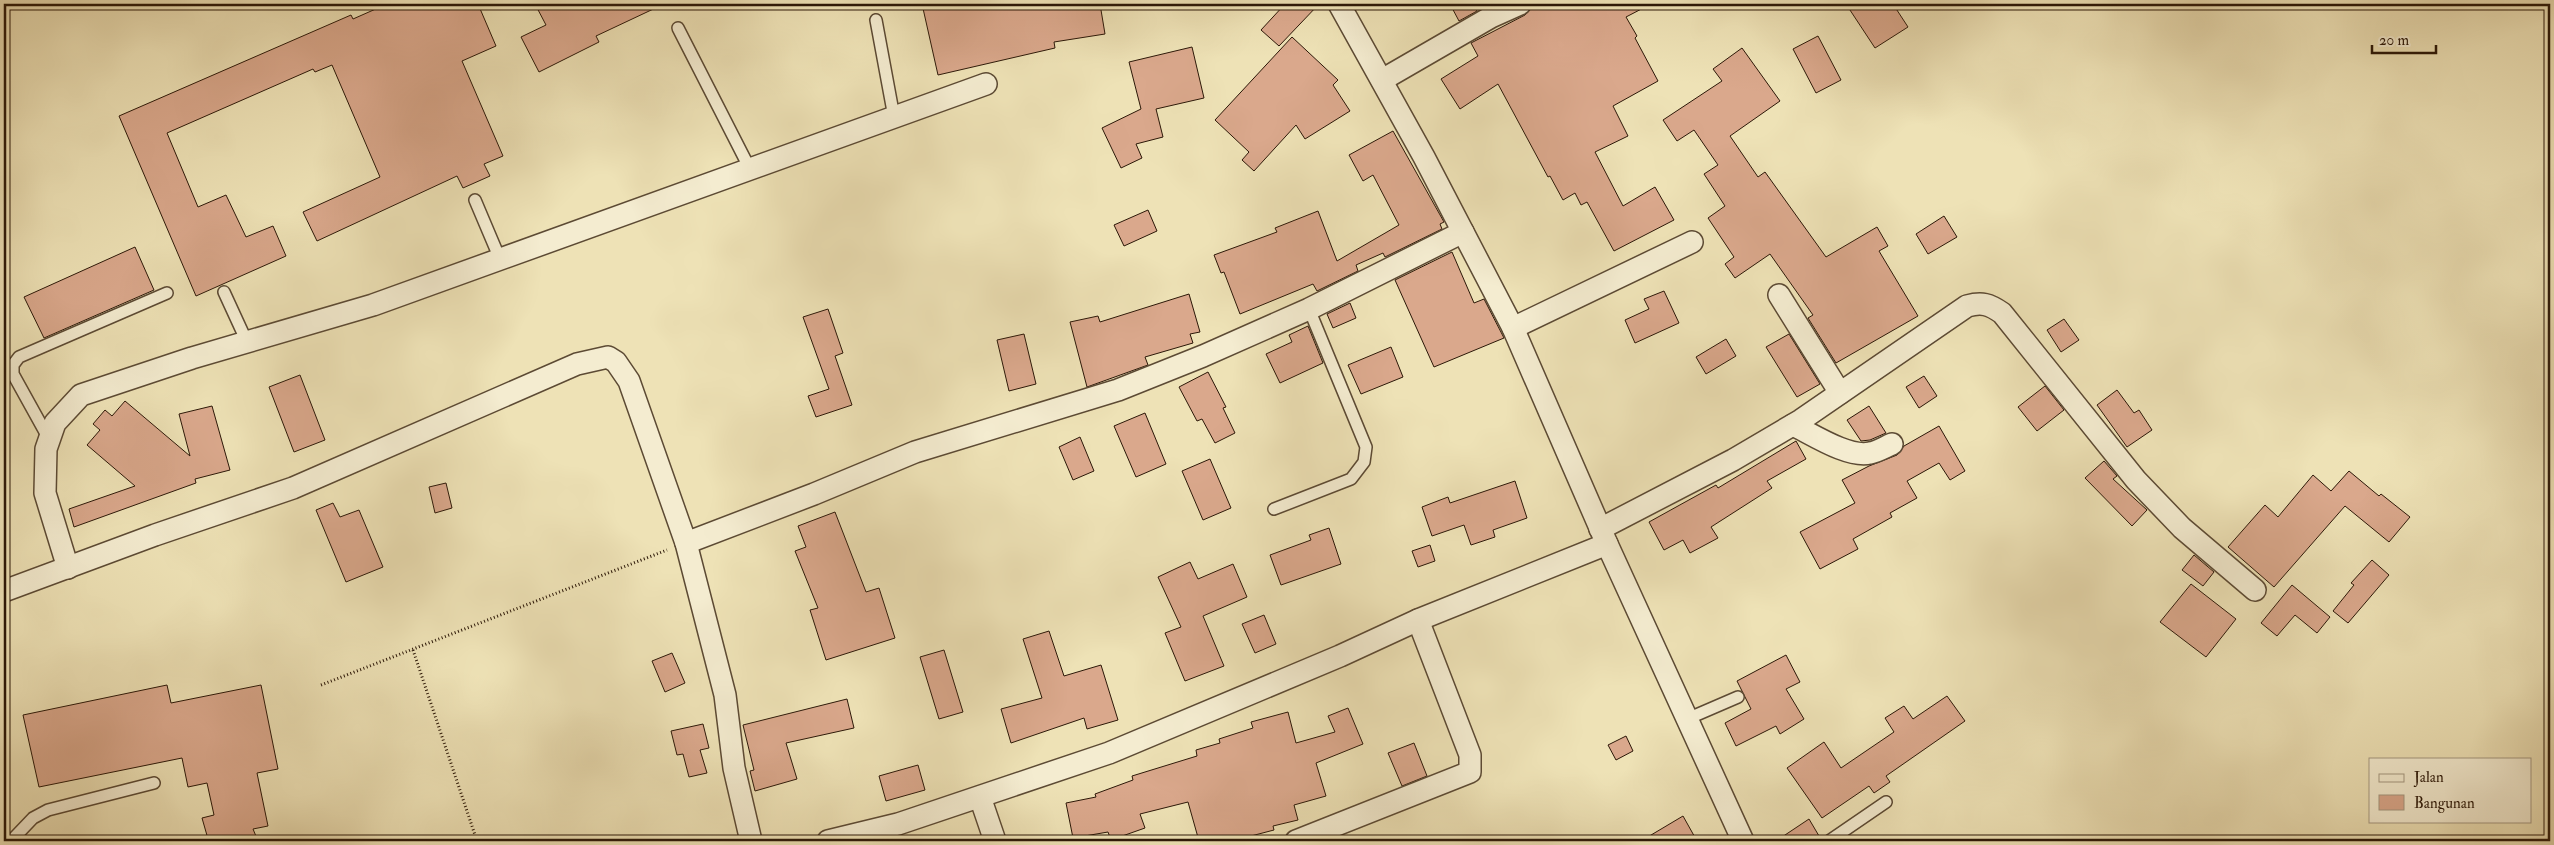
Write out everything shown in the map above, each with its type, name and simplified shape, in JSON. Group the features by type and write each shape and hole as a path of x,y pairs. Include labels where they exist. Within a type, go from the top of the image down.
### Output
{"street":[{"path":"1339,4 1382,80 1513,328 1603,537 1743,841"},
{"path":"1382,80 1491,18 1520,4"},
{"path":"68,568 45,493 49,439 55,423 81,395 117,382 373,305 986,84"},
{"path":"686,543 915,452 1118,390 1203,356 1308,309 1462,232"},
{"path":"1513,328 1692,242"},
{"path":"1778,295 1840,393"},
{"path":"828,841 898,824 1109,753 1340,656 1603,537 1793,425 1967,306 1978,303 1989,304 2002,313 2136,480 2182,528 2255,590"},
{"path":"4,591 154,535 293,488 559,371 577,364 608,357 616,362 629,381 686,543 725,694 734,768 750,841"},
{"path":"1793,425 1834,446 1859,453 1869,454 1892,444"},
{"path":"1296,841 1470,772 1470,755 1418,620"},
{"path":"980,797 996,841"}],"lane":[{"path":"876,20 894,117"},
{"path":"678,28 750,169"},
{"path":"475,200 500,259"},
{"path":"224,292 247,342"},
{"path":"49,439 13,374 13,364 19,357 167,293"},
{"path":"1274,509 1351,478 1364,462 1366,448 1308,309"},
{"path":"1687,719 1738,696"},
{"path":"11,841 33,818 48,810 154,783"},
{"path":"1829,841 1886,802"}],"path":[{"path":"321,685 686,543"},
{"path":"413,650 477,841"}],"building":[{"path":"387,4 478,4 496,46 462,61 503,156 484,164 490,176 463,188 457,176 317,241 303,212 380,177 332,65 315,72 313,69 167,133 198,207 226,195 246,237 273,226 286,256 196,296 119,116 351,15 353,19"},
{"path":"535,4 664,4 596,36 599,42 539,72 521,37 546,25"},
{"path":"922,4 1100,4 1105,34 1054,42 1055,48 938,75"},
{"path":"1285,4 1319,4 1279,46 1261,30"},
{"path":"1450,4 1474,4 1477,11 1459,21"},
{"path":"1535,4 1651,4 1626,17 1658,81 1613,106 1628,136 1595,152 1623,206 1655,187 1674,220 1614,251 1587,202 1581,205 1575,193 1563,200 1550,176 1548,177 1498,84 1460,109 1441,79 1478,56 1471,43 1525,15"},
{"path":"1846,4 1893,4 1908,27 1875,48"},
{"path":"1818,36 1841,80 1816,93 1793,49"},
{"path":"1292,37 1338,80 1333,85 1350,111 1305,139 1296,125 1254,171 1242,160 1249,152 1215,120"},
{"path":"1192,47 1204,98 1156,109 1163,137 1136,144 1142,158 1121,168 1102,128 1141,109 1129,62"},
{"path":"1742,48 1780,101 1730,136 1758,177 1765,172 1826,257 1877,227 1888,246 1879,251 1918,316 1836,363 1808,318 1813,315 1770,254 1735,278 1725,264 1734,257 1708,218 1725,206 1704,174 1718,165 1694,130 1677,141 1663,120 1722,81 1713,69"},
{"path":"1393,131 1444,222 1440,224 1442,229 1385,257 1383,253 1356,265 1358,271 1317,291 1313,284 1240,314 1224,272 1221,273 1214,255 1277,232 1275,228 1318,211 1337,261 1399,225 1373,175 1363,181 1349,155"},
{"path":"1148,210 1157,231 1124,246 1114,225"},
{"path":"1944,216 1957,237 1928,254 1916,234"},
{"path":"135,247 154,290 44,338 24,297"},
{"path":"1452,252 1474,303 1484,299 1504,338 1434,367 1395,280"},
{"path":"1664,291 1679,323 1635,343 1625,320 1649,309 1644,299"},
{"path":"1189,294 1200,332 1190,334 1193,343 1145,357 1148,365 1087,387 1070,322 1098,316 1100,322"},
{"path":"1350,303 1356,318 1333,328 1327,314"},
{"path":"828,309 843,353 835,356 852,405 816,417 808,396 829,389 803,317"},
{"path":"2064,319 2079,340 2061,352 2047,330"},
{"path":"1308,326 1323,363 1280,383 1266,354 1292,342 1289,335"},
{"path":"1024,334 1036,384 1009,391 997,340"},
{"path":"1789,334 1820,384 1797,397 1766,347"},
{"path":"1726,339 1736,356 1706,374 1696,357"},
{"path":"1391,347 1403,377 1361,394 1348,365"},
{"path":"1208,372 1226,407 1223,408 1235,433 1215,443 1202,419 1197,421 1179,387"},
{"path":"300,375 325,440 294,452 269,387"},
{"path":"1924,376 1937,396 1919,408 1906,387"},
{"path":"2045,386 2064,410 2037,431 2018,407"},
{"path":"2117,390 2134,413 2139,410 2152,430 2127,447 2097,405"},
{"path":"125,401 190,456 179,414 212,406 230,470 195,479 196,483 74,527 69,509 135,486 87,445 100,430 93,424 105,410 112,416"},
{"path":"1869,406 1886,433 1870,440 1861,441 1847,420"},
{"path":"1145,413 1166,464 1136,477 1114,426"},
{"path":"1939,426 1965,471 1950,480 1939,463 1907,481 1917,498 1890,513 1892,517 1853,539 1858,549 1820,569 1800,532 1855,503 1842,480 1869,466 1897,455 1904,446"},
{"path":"1080,437 1094,471 1073,480 1059,447"},
{"path":"1796,441 1806,459 1767,481 1772,488 1711,527 1718,538 1690,553 1683,540 1664,550 1649,522 1716,485 1718,488"},
{"path":"1210,459 1231,508 1203,520 1182,471"},
{"path":"2104,461 2117,476 2113,479 2147,510 2132,526 2085,478"},
{"path":"2349,471 2379,496 2381,494 2410,517 2389,542 2345,506 2274,587 2228,547 2265,505 2278,517 2313,475 2331,491"},
{"path":"1515,481 1527,518 1493,530 1495,537 1471,545 1464,525 1432,536 1422,507 1448,497 1450,503"},
{"path":"446,483 452,508 435,513 429,487"},
{"path":"333,503 340,517 359,510 383,567 346,582 316,510"},
{"path":"835,512 866,592 879,588 895,638 826,660 810,610 818,608 795,551 806,547 798,526"},
{"path":"1329,528 1341,564 1281,585 1270,555 1311,540 1309,535"},
{"path":"1430,545 1435,561 1418,567 1412,551"},
{"path":"2194,555 2214,572 2203,586 2182,570"},
{"path":"2372,560 2389,575 2348,623 2333,611 2354,585 2351,583"},
{"path":"1190,562 1198,579 1233,564 1247,597 1203,616 1224,666 1185,681 1165,633 1181,627 1158,577"},
{"path":"2191,584 2236,619 2206,657 2160,622"},
{"path":"2292,585 2330,617 2317,633 2295,615 2277,636 2261,623"},
{"path":"1264,615 1276,644 1255,653 1242,624"},
{"path":"1049,631 1064,676 1101,665 1118,720 1087,729 1084,718 1011,743 1001,709 1042,698 1023,639"},
{"path":"944,650 963,712 939,719 920,657"},
{"path":"672,653 685,683 665,692 652,661"},
{"path":"1786,655 1800,682 1786,689 1804,719 1780,734 1776,726 1736,746 1725,723 1751,709 1737,681"},
{"path":"167,685 171,703 261,685 278,769 257,773 268,826 253,829 258,841 222,841 221,836 208,839 202,818 214,815 207,783 188,787 182,758 39,787 23,715"},
{"path":"1947,696 1965,721 1886,776 1890,782 1874,793 1869,786 1822,818 1787,768 1824,742 1841,768 1894,732 1885,718 1904,706 1913,719"},
{"path":"847,699 854,728 786,743 797,779 755,791 750,771 754,770 743,725"},
{"path":"1348,708 1363,744 1316,763 1326,796 1294,805 1298,820 1273,826 1274,830 1232,841 1199,841 1188,802 1140,814 1145,828 1111,840 1108,832 1073,838 1066,803 1096,797 1095,794 1133,780 1132,776 1197,756 1196,750 1220,743 1219,739 1253,728 1251,722 1288,712 1296,743 1335,732 1328,716"},
{"path":"703,724 709,748 700,750 707,773 689,777 683,754 677,755 671,731"},
{"path":"1626,736 1633,751 1616,760 1608,745"},
{"path":"1414,743 1427,776 1402,786 1388,753"},
{"path":"918,765 925,790 886,801 879,776"},
{"path":"1683,816 1697,841 1641,841"},
{"path":"1809,819 1822,841 1776,841"}]}
